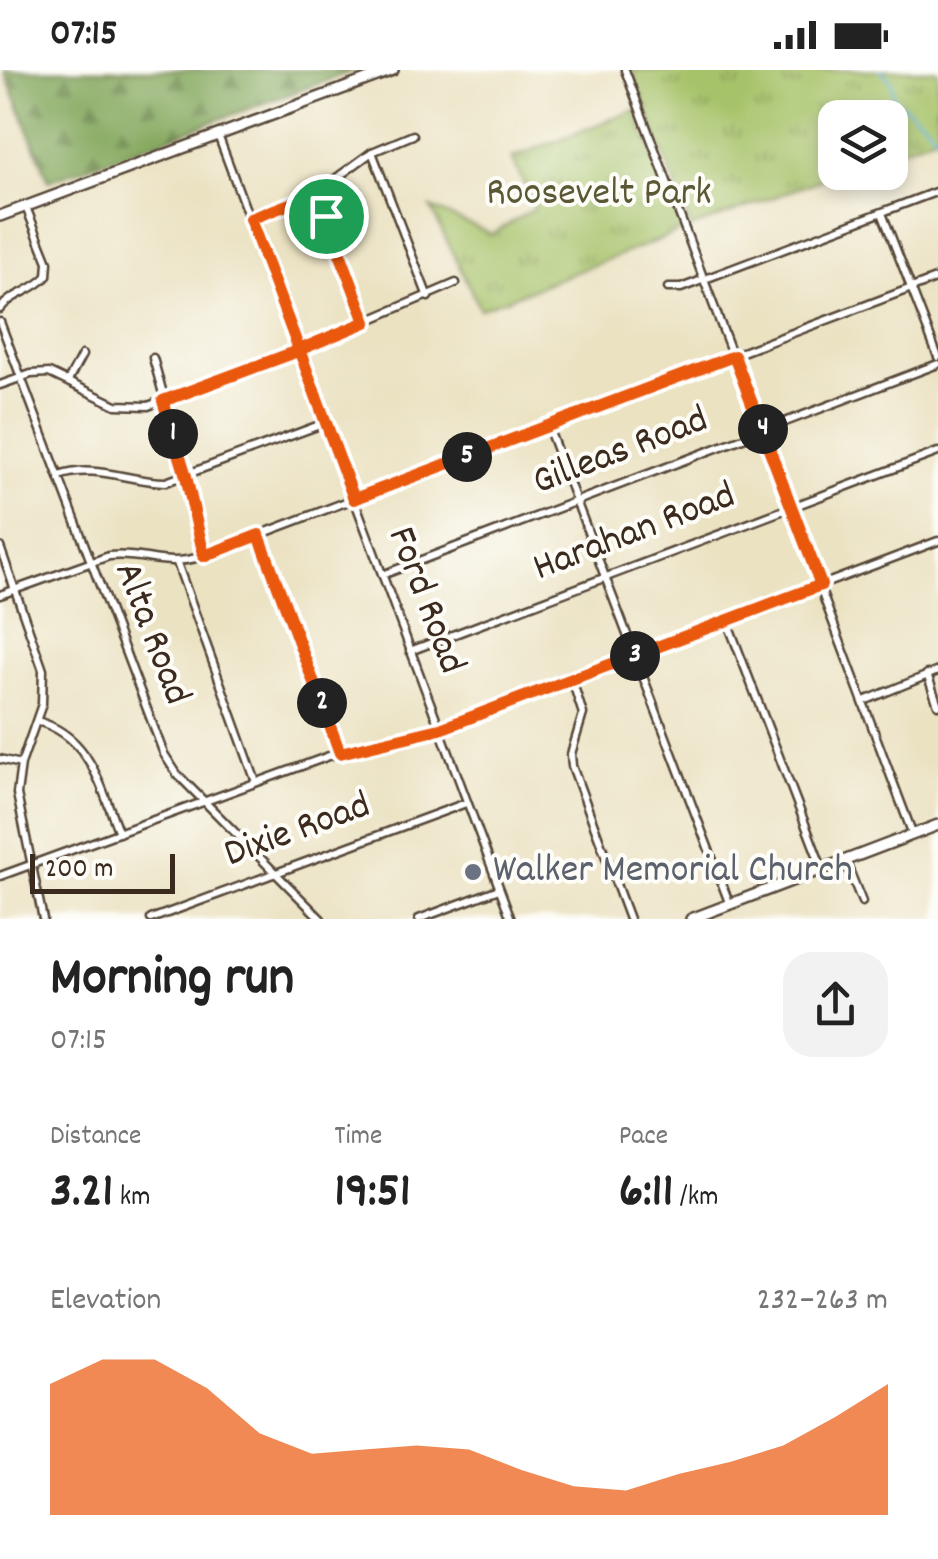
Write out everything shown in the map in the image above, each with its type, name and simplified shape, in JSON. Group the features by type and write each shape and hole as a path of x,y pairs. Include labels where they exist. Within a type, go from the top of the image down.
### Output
{"main road":[{"path":"0,216 393,70"},
{"path":"691,919 938,825"}],"street":[{"path":"625,70 913,834"},
{"name":"Ford Road","path":"218,134 511,919"},
{"path":"250,219 316,194 372,152 413,135"},
{"path":"372,152 428,297"},
{"path":"668,288 678,289 938,191"},
{"path":"316,194 366,322"},
{"path":"0,309 48,276 48,262 26,206"},
{"path":"882,212 938,360"},
{"path":"0,596 122,554 177,563 204,556 938,278"},
{"path":"0,386 45,372 123,407 144,407 299,350 456,283"},
{"name":"Alta Road","path":"0,322 162,750 177,774 321,919"},
{"path":"69,380 82,356"},
{"path":"153,358 204,556"},
{"name":"Gilleas Road","path":"382,575 764,431 938,360"},
{"path":"59,476 89,470 138,482 166,482 326,423"},
{"path":"548,427 730,905"},
{"name":"Harahan Road","path":"410,651 938,452"},
{"path":"259,535 340,753"},
{"path":"0,876 340,753 440,729 938,541"},
{"path":"0,547 43,666 44,694 21,764 18,800 43,919"},
{"path":"177,563 256,782"},
{"path":"727,621 822,868"},
{"path":"864,701 938,670"},
{"path":"927,674 938,704"},
{"path":"572,680 583,714 571,754 572,766 629,919"},
{"path":"38,721 67,733 83,750 119,833"},
{"path":"0,759 21,764"},
{"name":"Dixie Road","path":"151,919 466,803"},
{"path":"845,860 862,902"},
{"path":"419,919 499,889"}],"green space":[{"path":"4,70 356,70 49,181"},
{"path":"632,70 938,70 938,135 908,146 908,100 818,100 818,181 691,228"},
{"name":"Roosevelt Park","path":"635,110 682,231 480,309 431,208 492,234 535,208 512,158"}],"waterway":[{"path":"880,70 891,81 893,97 938,138"}],"place":[{"name":"Walker Memorial Church","path":"473,872"}],"route":[{"path":"326,216 316,194 250,219 297,344 299,350 345,476 354,499 734,356 821,585 418,737 340,753 259,535 204,556 186,476 163,401 290,354 299,350 366,322 326,216"}]}
